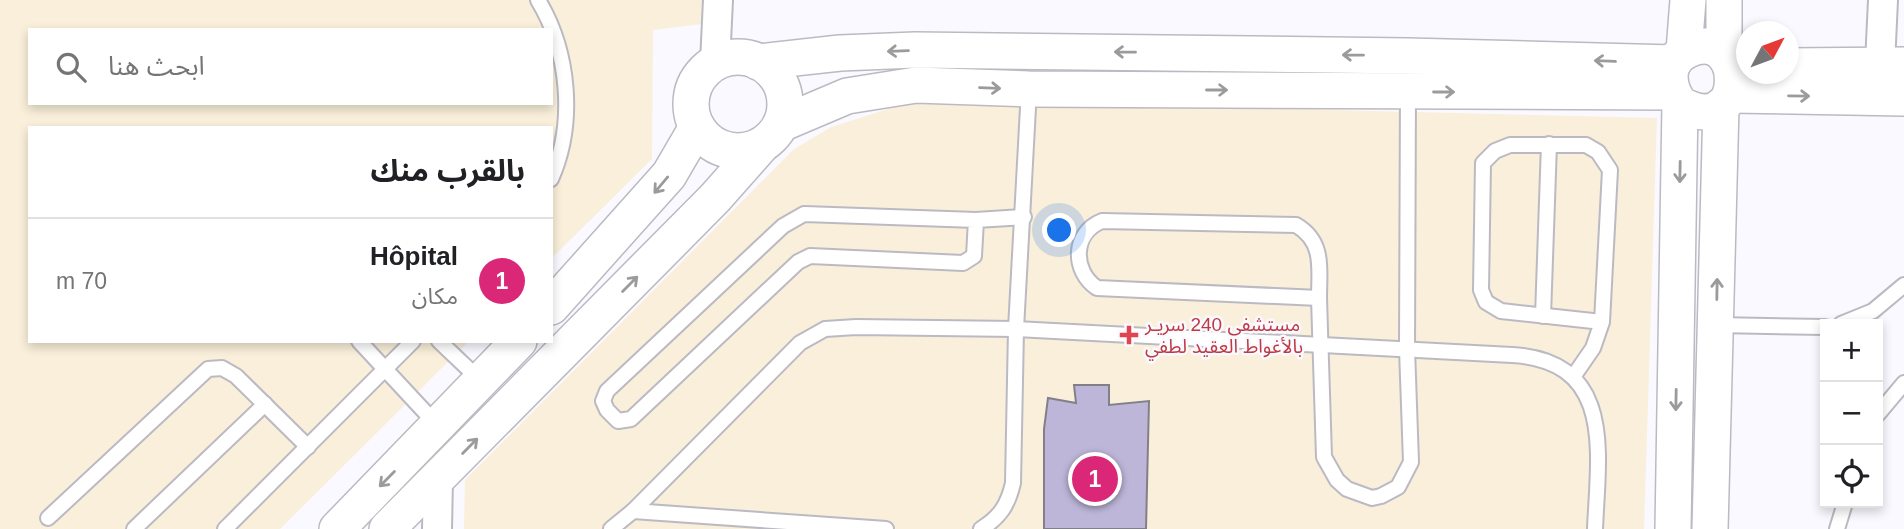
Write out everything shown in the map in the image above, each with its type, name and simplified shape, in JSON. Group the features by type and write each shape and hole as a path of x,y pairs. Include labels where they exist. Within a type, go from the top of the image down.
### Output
{"street":[{"path":"715,63 718,0"},
{"path":"1673,529 1677,78 1688,0"},
{"path":"1710,529 1716,325 1731,78 1724,0"},
{"path":"1883,0 1892,81"},
{"path":"1677,78 1696,47 1711,47 1731,78"},
{"path":"758,62 840,53 915,50 1409,56 1677,78"},
{"path":"387,529 715,198 771,135 785,95 770,70 744,57 715,63 704,72 693,92 692,113 697,127 706,139 733,151 771,135 847,96 916,85 1029,89 1408,92 1677,78"},
{"path":"1799,68 1892,81"},
{"path":"1677,78 1693,111 1707,112 1731,78"},
{"path":"1731,78 1892,81"},
{"path":"553,305 669,175 697,127"},
{"path":"337,529 439,427 517,343"},
{"path":"437,529 438,478"}],"lane":[{"path":"538,0 550,28"},
{"path":"553,34 565,74 567,108 553,170"},
{"path":"1319,298 1097,288 1081,272 1081,239 1093,225 1102,221 1296,225 1312,237 1317,246 1319,298 1319,345 1324,457 1337,480 1359,495 1372,498 1398,487 1410,463 1407,349 1409,56"},
{"path":"981,529 997,519 1009,501 1013,483 1016,329 1029,89"},
{"path":"1543,316 1549,144"},
{"path":"1573,377 1593,348 1602,322 1610,170 1598,152 1586,145 1510,145 1494,151 1483,163 1481,290 1486,302 1501,311 1602,322"},
{"path":"976,220 974,256 963,263 810,256 798,262 631,419 618,421 607,410 603,401 607,391 783,226 804,214 976,220 1024,217"},
{"path":"1853,319 1873,311 1904,285"},
{"path":"1716,325 1820,327"},
{"path":"611,529 633,511 800,343 825,330 856,327 1016,329 1529,356 1545,360 1573,377 1593,406 1597,422 1595,529"},
{"path":"361,343 439,427"},
{"path":"225,529 411,343"},
{"path":"441,343 482,382"},
{"path":"48,518 208,369 222,368 236,376 308,447"},
{"path":"1883,408 1904,383"},
{"path":"134,529 265,404"},
{"path":"1837,529 1843,508"},
{"path":"633,511 886,529"}],"shaded area":[{"path":"0,0 704,0 703,24 653,30 652,159 553,257 553,126 28,126 28,343 467,343 280,529 0,529"},
{"name":"مستشفى 240 سريـر بالأغواط العقيد لطفي","path":"917,100 1657,118 1644,529 464,529 465,480 793,150 831,127"}],"building":[{"path":"1074,385 1109,385 1109,405 1149,401 1146,529 1044,529 1044,429 1048,398 1076,403"}],"place":[{"name":"مستشفى 240 سريـر بالأغواط العقيد لطفي","path":"1129,335"},
{"name":"Hôpital","path":"1095,479"}]}
